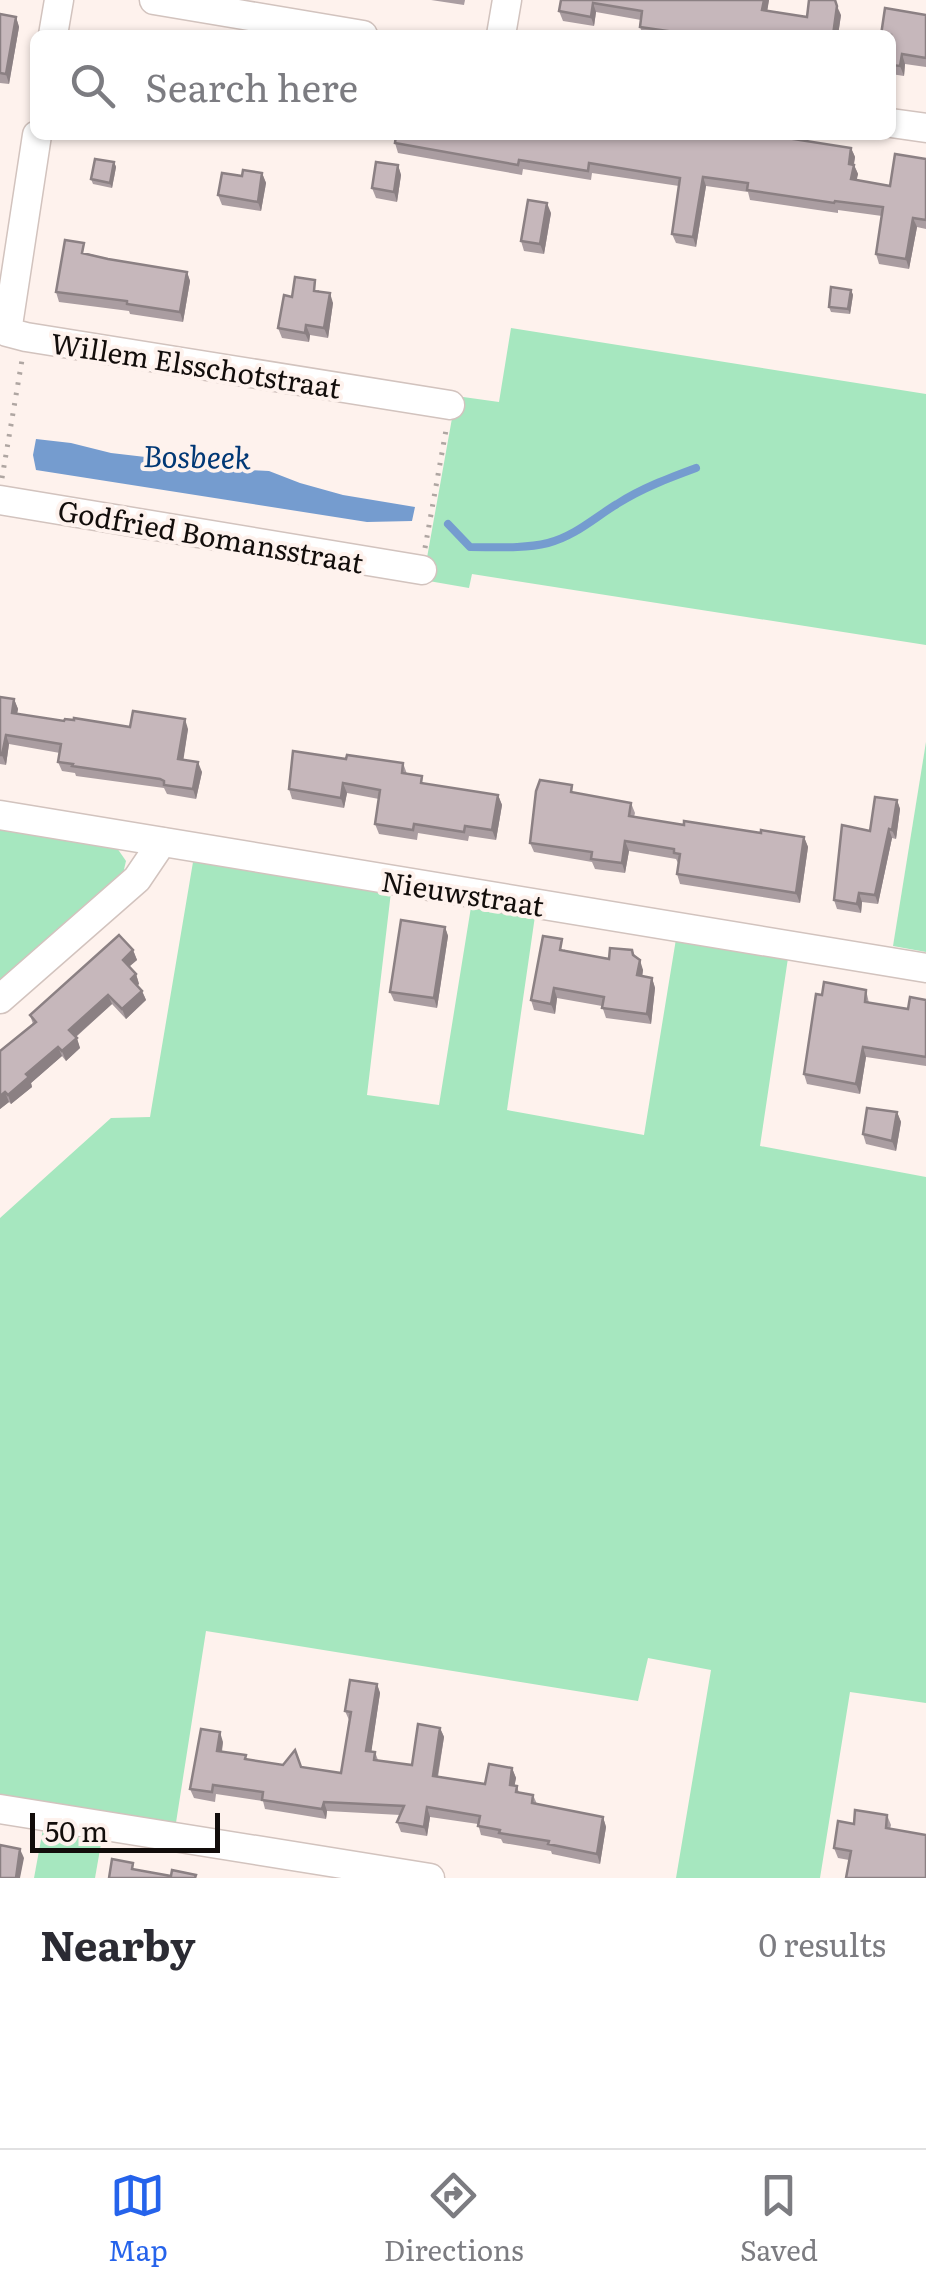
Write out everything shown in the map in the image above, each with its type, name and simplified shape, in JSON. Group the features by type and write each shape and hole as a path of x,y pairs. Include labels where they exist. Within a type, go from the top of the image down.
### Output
{"street":[{"path":"54,30 59,0"},
{"path":"154,0 333,30"},
{"path":"502,30 507,0"},
{"path":"896,123 926,128"},
{"name":"Willem Elsschotstraat","path":"36,140 8,266 8,332 450,405"},
{"name":"Godfried Bomansstraat","path":"0,500 422,570"},
{"name":"Nieuwstraat","path":"0,815 926,968"},
{"path":"0,999 137,880 162,842"},
{"path":"0,1809 430,1878"}],"path":[{"path":"422,570 450,405"}],"green space":[{"path":"511,328 926,394 926,645 472,574 469,588 423,580 456,396 499,402"},
{"path":"926,742 926,952 893,946"},
{"path":"0,828 117,848 126,861 122,878 0,984"},
{"path":"193,862 391,892 367,1095 439,1105 471,907 535,916 507,1110 644,1135 676,939 788,958 760,1146 926,1177 926,1703 850,1692 820,1878 676,1878 711,1670 648,1658 638,1701 206,1631 175,1829 0,1799 0,1218 111,1118 150,1117"},
{"path":"43,1829 102,1838 95,1878 34,1878"}],"water":[{"path":"36,439 154,458 183,467 269,471 343,495 415,507 412,521 367,522 36,470"}],"building":[{"path":"561,0 764,0 762,10 807,17 809,0 835,0 837,6 834,30 661,30 640,27 642,11 593,3 591,17 559,11"},
{"path":"885,8 926,15 926,58 902,54 900,66 896,66 896,30 882,30"},
{"path":"0,14 16,17 6,74 0,73"},
{"path":"800,140 851,148 851,179 890,186 895,154 926,159 926,220 913,218 906,259 876,254 883,207 747,190 748,183 703,177 693,237 672,234 680,178 589,163 588,171 519,160 518,165 395,143"},
{"path":"95,159 114,162 110,183 91,179"},
{"path":"376,162 398,165 394,192 372,188"},
{"path":"243,170 262,173 258,202 218,195 222,173 242,176"},
{"path":"528,200 547,203 540,244 521,241"},
{"path":"65,240 84,243 82,253 187,272 180,312 56,292"},
{"path":"295,277 315,280 314,291 330,293 324,328 306,325 305,333 278,328 284,295 292,297"},
{"path":"831,287 851,290 848,309 829,307"},
{"path":"0,697 14,699 12,713 64,721 74,718 130,727 133,711 185,719 178,759 198,762 193,789 164,785 160,779 58,762 61,744 6,735 0,755"},
{"path":"293,751 403,763 402,773 422,776 421,783 498,795 492,830 465,826 464,832 414,824 413,830 375,824 380,790 343,783 341,798 289,789"},
{"path":"540,780 572,785 571,792 631,803 629,816 804,837 796,893 677,874 680,854 674,853 674,849 625,841 622,863 591,859 592,852 530,843"},
{"path":"875,797 897,800 875,895 859,893 857,904 834,900 842,825 870,831"},
{"path":"401,920 445,927 434,998 390,992"},
{"path":"119,935 133,950 123,960 136,974 131,979 142,991 122,1009 108,995 69,1030 77,1038 62,1051 58,1047 8,1095 5,1092 0,1096 0,1051 36,1022 30,1015"},
{"path":"543,936 562,939 560,950 609,959 610,948 632,950 640,960 637,975 652,978 647,1014 602,1008 604,997 554,988 551,1004 531,1000"},
{"path":"824,982 866,990 865,1002 908,1009 910,997 926,1000 926,1057 863,1047 856,1084 804,1074 816,994 822,995"},
{"path":"867,1108 897,1112 892,1141 863,1134"},
{"path":"350,1680 377,1684 366,1751 375,1752 374,1760 412,1765 418,1724 440,1728 433,1776 485,1784 489,1764 512,1768 510,1785 517,1786 516,1792 533,1795 532,1803 603,1817 597,1854 499,1833 500,1830 478,1826 480,1816 427,1807 424,1827 397,1822 404,1806 324,1802 322,1809 262,1800 263,1792 213,1785 212,1792 190,1789 201,1729 220,1732 217,1751 283,1765 295,1750 301,1767 341,1773 351,1712 345,1711"},
{"path":"855,1810 887,1815 886,1828 926,1835 926,1878 846,1878 851,1851 834,1848 838,1821 854,1824"},
{"path":"0,1845 20,1849 16,1878 0,1878"},
{"path":"112,1859 133,1863 132,1869 171,1876 172,1870 196,1875 195,1878 109,1878"}],"waterway":[{"name":"Bosbeek","path":"448,524 470,547 548,543 576,531 636,493 696,468"}]}
